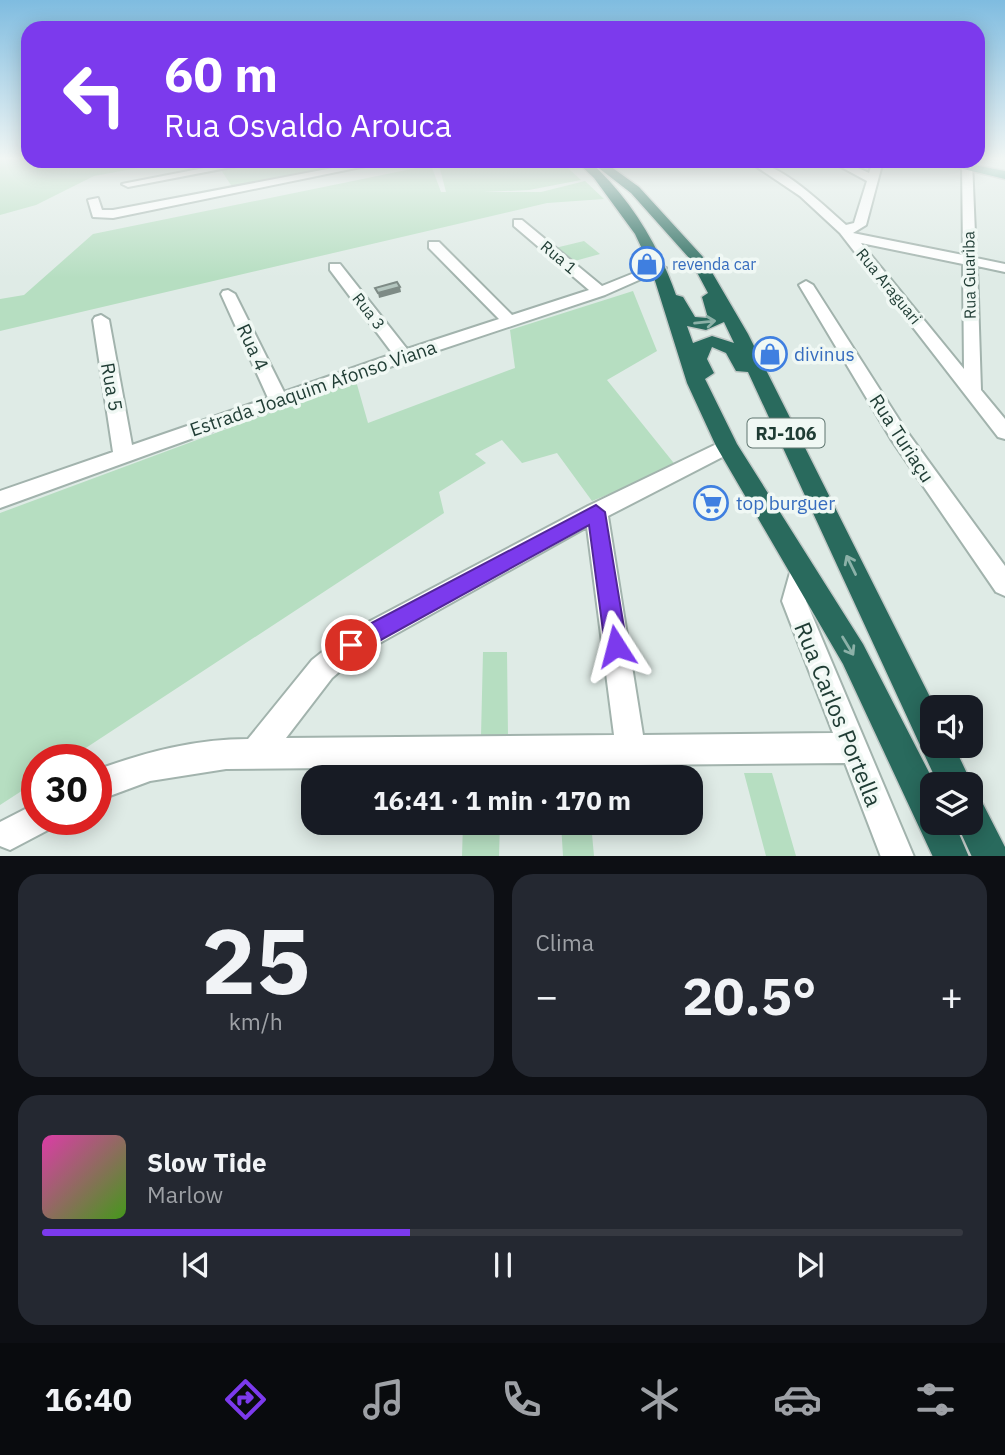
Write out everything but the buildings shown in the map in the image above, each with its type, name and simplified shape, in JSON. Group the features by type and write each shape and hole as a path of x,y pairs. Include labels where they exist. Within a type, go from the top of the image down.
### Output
{"highway":[{"name":"RJ-106","path":"615,198 642,234 662,279 697,383 727,446 865,678 920,790"},
{"name":"RJ-106","path":"643,198 696,257 727,311 920,710"},
{"path":"642,234 652,242 663,261 679,307 688,321 706,325 718,320 707,289 660,215"},
{"path":"819,503 793,469 733,349 712,341 700,345 698,359 706,379 747,458 815,573 822,603"},
{"path":"942,835 951,856"},
{"path":"980,835 991,856"}],"street":[{"path":"94,201 97,214 113,214 195,198"},
{"name":"Rua Araguari","path":"808,198 846,233 1005,432"},
{"path":"846,233 860,225 867,198"},
{"name":"Rua Guariba","path":"968,198 972,388"},
{"name":"Rua 1","path":"518,223 600,292"},
{"path":"846,233 1005,268"},
{"path":"434,245 509,321"},
{"name":"Rua 3","path":"335,267 404,356"},
{"path":"628,282 662,279"},
{"name":"Estrada Joaquim Afonso Viana","path":"0,500 404,356 628,282 662,279"},
{"name":"Rua Turiaçu","path":"806,285 898,434 1005,585"},
{"name":"Rua 4","path":"228,294 278,400"},
{"name":"Rua 5","path":"101,320 124,455"},
{"path":"938,345 970,349"},
{"path":"256,754 322,669 351,645 596,512 706,460 727,446"},
{"path":"596,512 631,752"},
{"name":"Rua Carlos Portella","path":"801,569 794,601 898,856"},
{"path":"112,780 150,766 226,754 853,748"}],"green space":[{"path":"0,198 50,198 36,205 0,215"},
{"path":"270,198 604,199 547,203 0,331 0,299 24,295 93,234"},
{"path":"584,241 600,254 571,262 555,248"},
{"path":"633,291 657,351 607,380 677,467 592,501 557,453 522,463 502,440 475,454 486,463 439,492 444,513 92,744 21,744 21,791 0,805 0,513 356,381 368,423 515,368 510,330"},
{"path":"483,652 507,652 508,736 481,736"},
{"path":"744,773 772,773 796,856 766,856"},
{"path":"463,835 500,835 499,856 462,856"},
{"path":"562,835 592,835 594,856 563,856"}],"place":[{"name":"revenda car","path":"647,264"},
{"name":"divinus","path":"770,354"},
{"name":"top burguer","path":"711,503"}],"route":[{"path":"351,645 596,512 616,646"}]}
